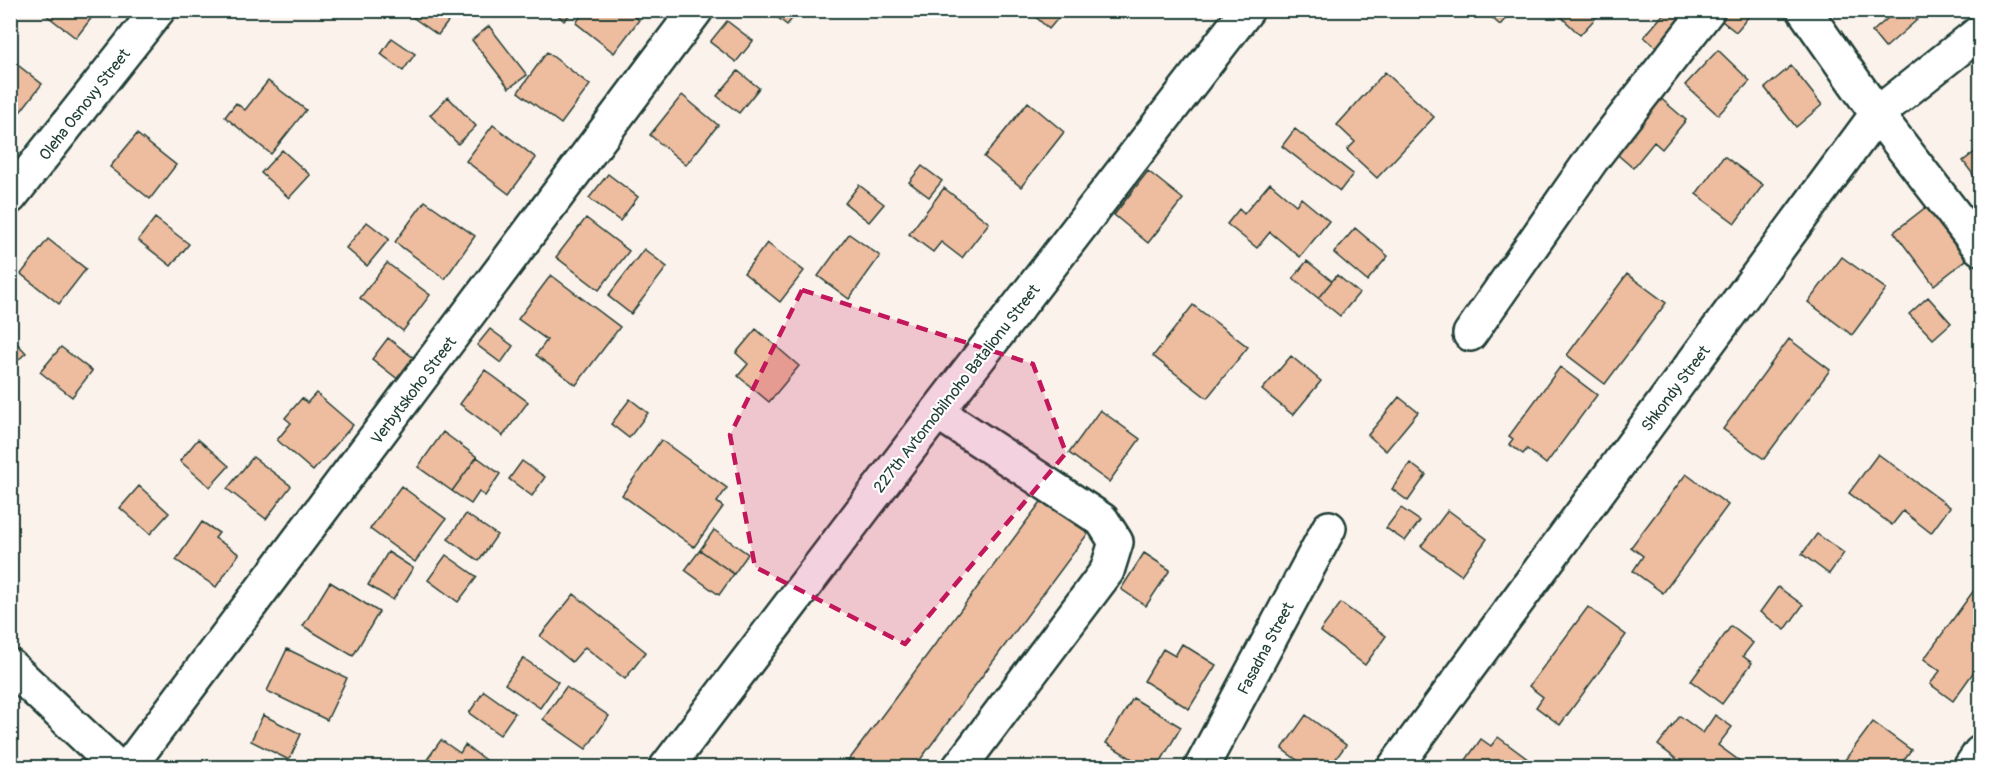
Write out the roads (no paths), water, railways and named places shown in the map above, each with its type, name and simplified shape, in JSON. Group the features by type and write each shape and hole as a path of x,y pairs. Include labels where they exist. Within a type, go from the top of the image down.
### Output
{"street":[{"name":"Oleha Osnovy Street","path":"10,197 158,10"},
{"name":"Verbytskoho Street","path":"128,768 536,227 696,10"},
{"name":"227th Avtomobilnoho Batalionu Street","path":"666,768 1247,10"},
{"path":"1470,334 1592,159 1708,10"},
{"path":"1804,10 1877,114 1980,248"},
{"name":"Shkondy Street","path":"1394,768 1877,114 1980,32"},
{"path":"937,412 1102,520 1116,542 1107,572 959,768"},
{"name":"Fasadna Street","path":"1202,768 1329,528"},
{"path":"10,666 118,768"},
{"path":"1970,768 1980,753"}]}
